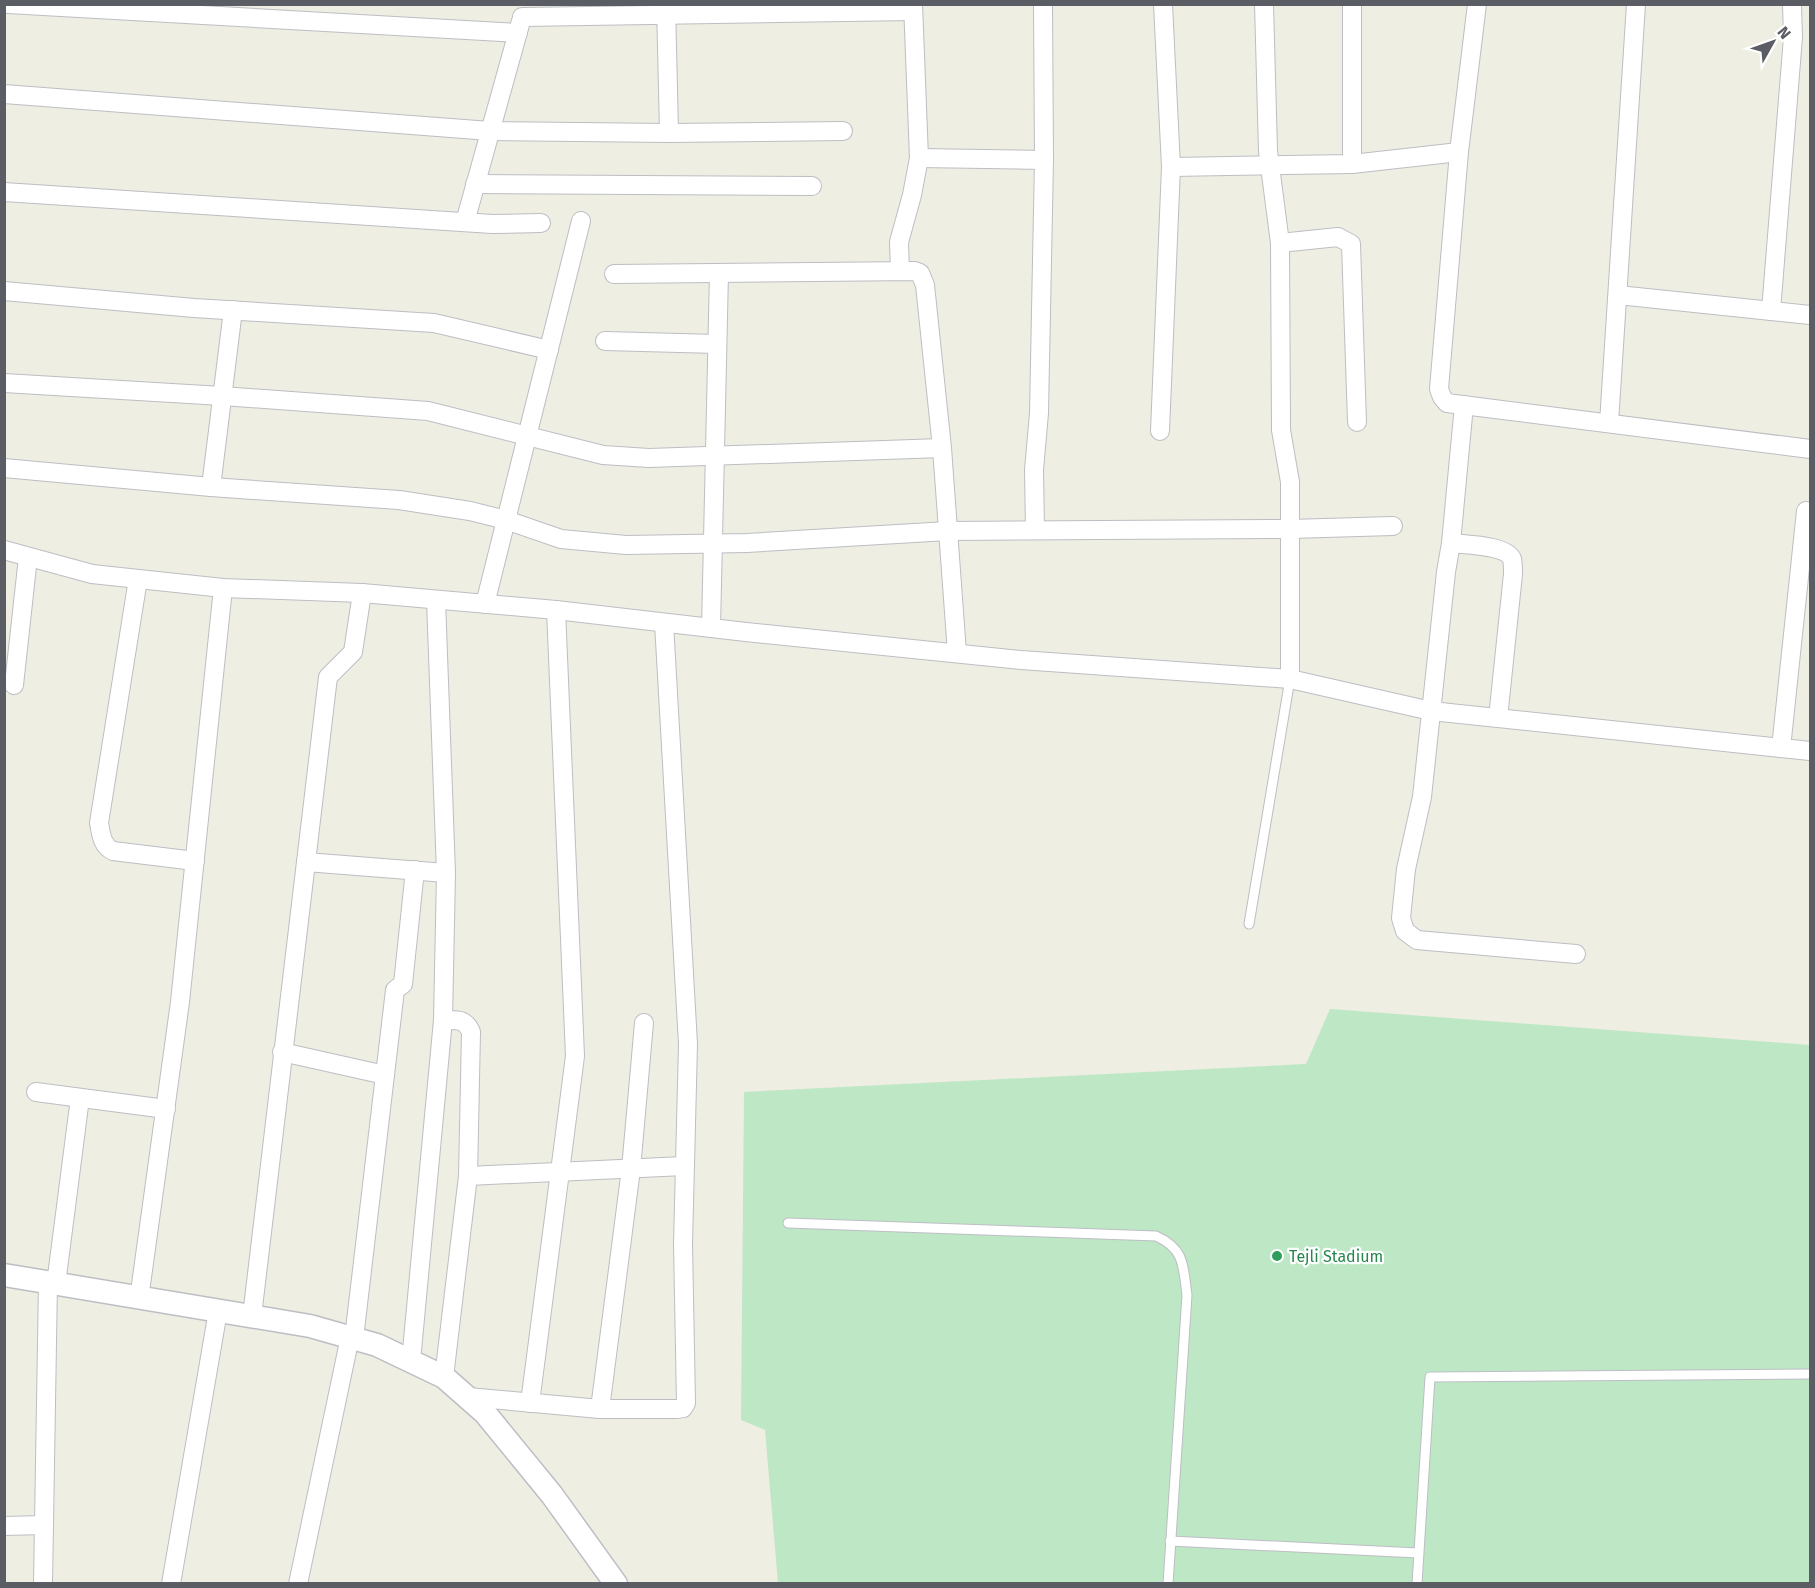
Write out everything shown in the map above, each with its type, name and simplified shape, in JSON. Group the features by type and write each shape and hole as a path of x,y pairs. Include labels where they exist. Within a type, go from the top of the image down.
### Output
{"street":[{"path":"8,4 522,18 666,9 913,8 919,158 899,242 900,271"},
{"path":"1035,530 1034,470 1039,413 1044,160 1043,4"},
{"path":"1160,431 1171,167 1162,4"},
{"path":"1264,4 1268,151 1280,243 1281,430 1290,482 1290,679"},
{"path":"1352,4 1352,164"},
{"path":"1477,4 1459,152 1439,389 1442,397 1448,403 1810,449"},
{"path":"1609,423 1636,4"},
{"path":"1771,311 1793,38 1792,4"},
{"path":"666,9 669,134"},
{"path":"465,222 522,18"},
{"path":"4,94 490,131 669,134 843,131"},
{"path":"1171,167 1352,164 1459,152"},
{"path":"919,158 1044,160"},
{"path":"476,184 812,186"},
{"path":"4,192 465,222 541,223"},
{"path":"484,604 581,221"},
{"path":"1280,243 1338,237 1352,244 1357,422"},
{"path":"614,274 900,271 920,273 924,280 942,448 957,653"},
{"path":"711,628 718,273"},
{"path":"4,291 233,310 434,323 549,350"},
{"path":"1617,295 1810,315"},
{"path":"211,487 233,310"},
{"path":"605,341 717,344"},
{"path":"4,383 428,411 603,455 649,458 942,448"},
{"path":"1464,405 1422,797 1406,869 1401,918 1405,931 1417,940 1576,954"},
{"path":"4,468 211,487 399,500 470,511 561,538 626,545 948,531 1290,530 1393,526"},
{"path":"1781,748 1806,512"},
{"path":"1451,543 1499,549 1508,554 1512,560 1513,574 1498,718"},
{"path":"4,550 92,574 223,588 362,594 556,610 1021,660 1290,679 1431,711 1810,751"},
{"path":"14,685 13,613 28,557"},
{"path":"138,579 99,823 101,839 108,849 113,851 195,861"},
{"path":"139,1299 180,1002 223,588"},
{"path":"252,1316 328,677 353,652 362,594"},
{"path":"411,1361 443,1020 446,873 436,600"},
{"path":"530,1403 574,1056 556,610"},
{"path":"468,1397 600,1409 677,1409 683,1408 686,1403 683,1244 688,1044 664,623"},
{"path":"306,862 446,873"},
{"path":"298,1584 352,1338 395,990 403,984 415,870"},
{"path":"443,1020 462,1020 468,1024 471,1032 468,1176 444,1377"},
{"path":"600,1409 631,1169 644,1023"},
{"path":"282,1052 385,1075"},
{"path":"36,1092 165,1108"},
{"path":"43,1584 52,1283 80,1098"},
{"path":"468,1176 684,1166"},
{"path":"4,1275 310,1326 377,1345 444,1377 485,1413 552,1495 616,1584"},
{"path":"171,1584 218,1311"},
{"path":"4,1526 44,1525"}],"lane":[{"path":"1249,924 1290,679"},
{"path":"788,1223 1156,1236 1171,1243 1181,1257 1187,1295 1167,1584"},
{"path":"1417,1584 1430,1377 1810,1374"},
{"path":"1170,1541 1418,1553"}],"green space":[{"name":"Tejli Stadium","path":"1330,1009 1810,1045 1810,1583 778,1583 765,1430 741,1420 744,1092 1306,1064"}],"place":[{"name":"Tejli Stadium","path":"1277,1256"}]}
